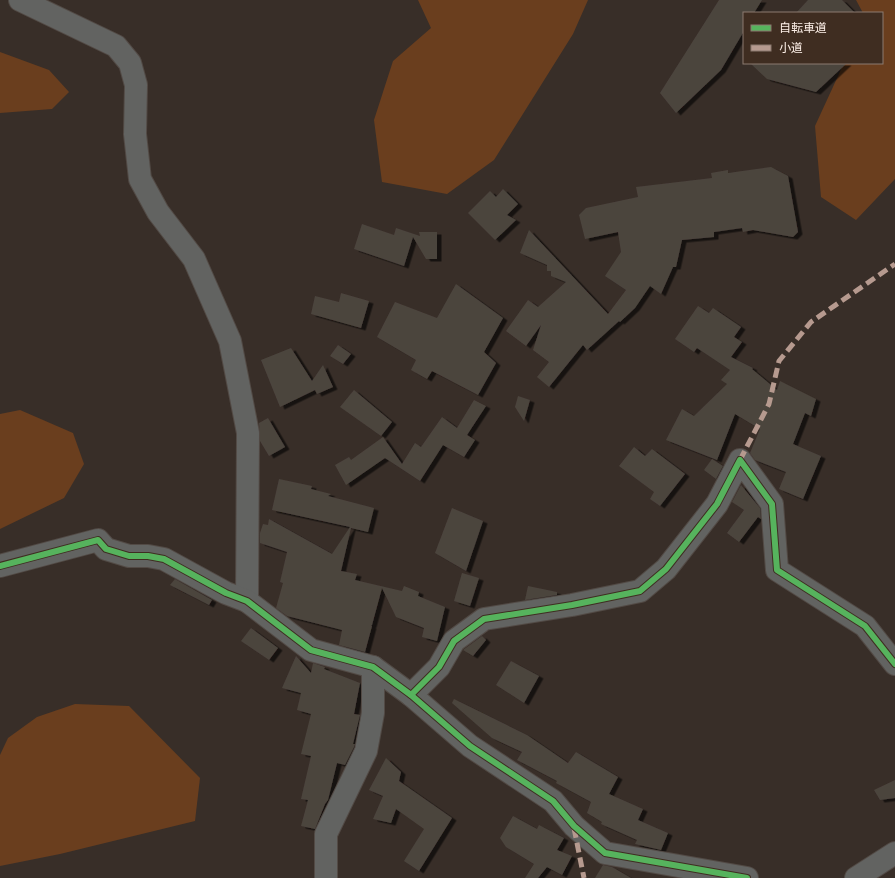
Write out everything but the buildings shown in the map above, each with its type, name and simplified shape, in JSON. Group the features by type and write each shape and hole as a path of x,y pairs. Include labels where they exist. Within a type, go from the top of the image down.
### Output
{"street":[{"path":"20,0 116,46 130,62 136,86 135,134 140,179 158,212 194,259 230,341 248,433 247,601"},
{"path":"411,695 439,667 454,642 484,619 572,605 640,591 666,569 717,504 740,460 772,504 777,570 865,626 895,664"},
{"path":"0,566 98,540 106,549 129,556 148,556 164,559 226,593 247,601 311,650 373,667 411,695 470,746 553,801 574,826 605,853 747,878"},
{"path":"326,878 326,834 366,751 373,713 373,667"},
{"path":"856,878 895,853"}],"shaded area":[{"path":"418,0 588,0 573,34 494,160 447,194 382,182 374,120 393,61 431,28"},
{"path":"856,0 895,0 895,179 856,220 821,197 815,126 844,64 883,64 883,12 862,12"},
{"path":"0,52 49,70 69,92 52,109 0,113"},
{"path":"20,410 73,433 84,464 64,498 0,529 0,414"},
{"path":"75,704 129,706 200,778 195,821 60,854 0,866 0,755 8,738 37,717"}],"marked path":[{"path":"740,460 769,404 779,361 811,322 895,264"},
{"path":"574,828 584,878"}],"cycle path":[{"path":"411,695 439,667 454,641 484,619 572,605 640,591 666,569 717,504 740,460 772,504 777,570 865,626 895,664"},
{"path":"0,566 98,540 106,549 129,556 148,556 164,559 226,593 247,601 311,650 373,667 411,695 470,746 553,801 574,826 605,853 747,878"}]}
